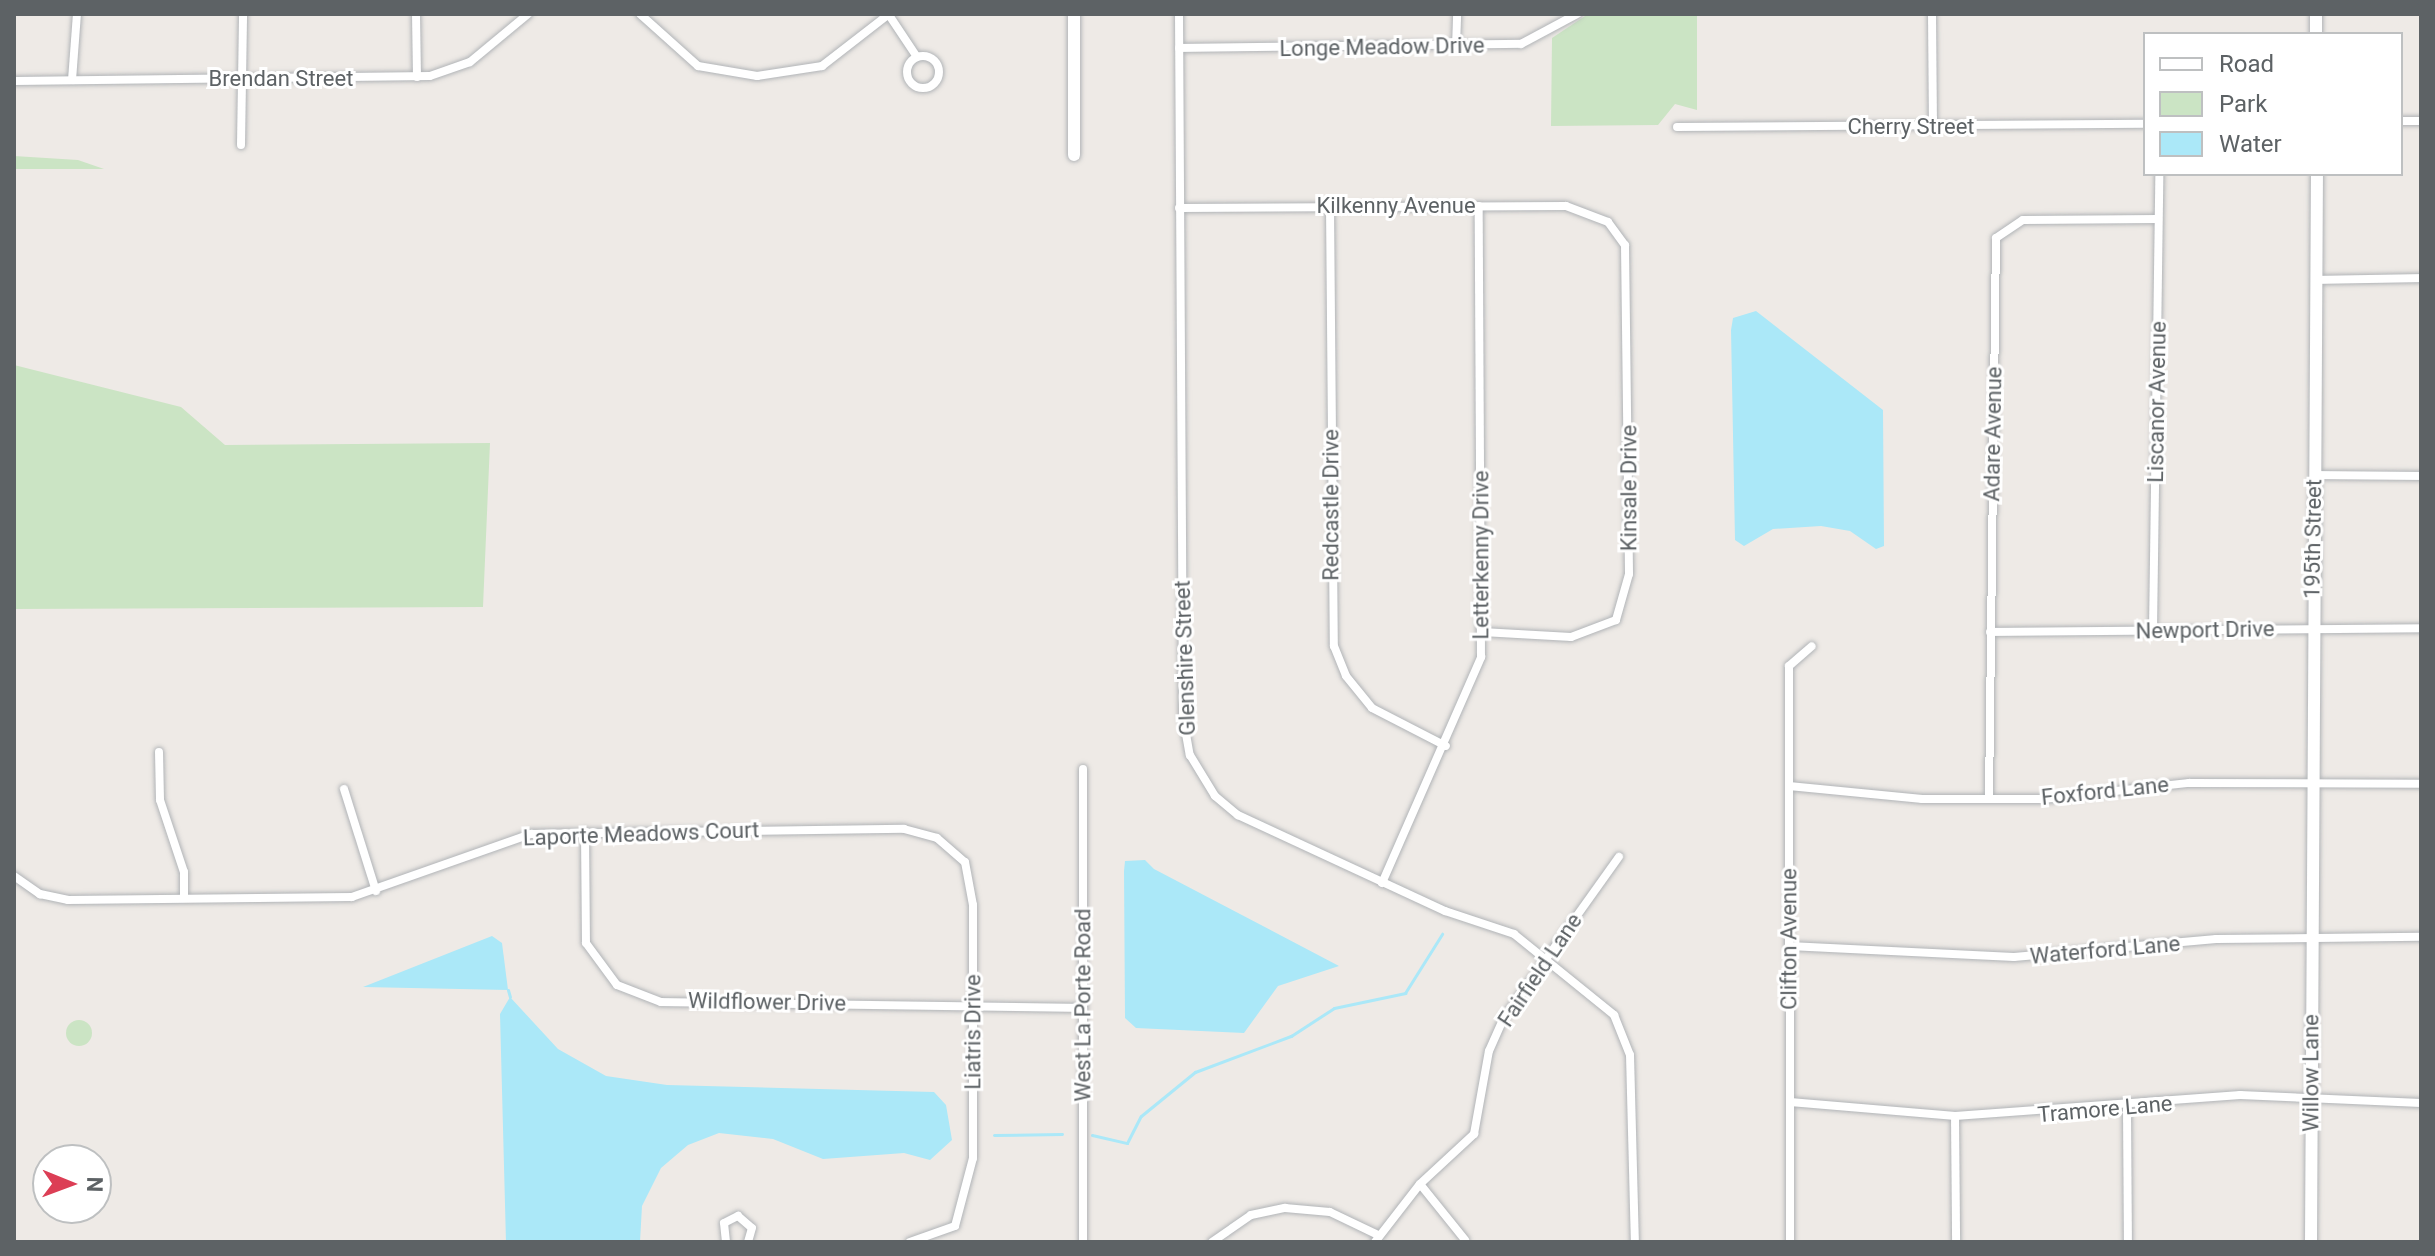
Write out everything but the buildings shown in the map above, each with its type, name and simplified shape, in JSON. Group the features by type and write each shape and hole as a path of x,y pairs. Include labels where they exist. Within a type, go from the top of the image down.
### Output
{"street":[{"path":"72,80 77,14"},
{"path":"241,145 243,14"},
{"path":"416,14 417,77"},
{"name":"Brendan Street","path":"14,81 417,77 470,62 528,14"},
{"path":"640,14 698,66 757,76 822,66 889,14 917,57"},
{"path":"1074,14 1074,155"},
{"name":"Glenshire Street","path":"1179,14 1187,746 1202,779 1238,815 1382,883 1495,925 1549,956 1614,1015 1630,1055 1635,1242"},
{"path":"1456,47 1457,14"},
{"name":"Longe Meadow Drive","path":"1179,48 1521,44 1577,14"},
{"path":"1932,14 1933,128"},
{"name":"Cherry Street","path":"1677,127 1933,128 2143,124"},
{"name":"Liscanor Avenue","path":"2153,631 2159,176"},
{"name":"195th Street","path":"2311,903 2317,176"},
{"name":"Redcastle Drive","path":"1330,206 1334,646 1346,676 1372,708 1446,746"},
{"name":"Letterkenny Drive","path":"1382,883 1475,679 1482,632 1479,206"},
{"name":"Kilkenny Avenue","path":"1179,208 1566,206 1608,222"},
{"name":"Adare Avenue","path":"1989,799 1996,238 2023,220 2158,219"},
{"name":"Kinsale Drive","path":"1482,632 1571,637 1616,620 1629,574 1629,268 1625,245 1608,222"},
{"path":"2316,280 2421,278"},
{"path":"2314,475 2421,476"},
{"name":"Newport Drive","path":"1990,632 2421,628"},
{"name":"Clifton Avenue","path":"1790,1242 1789,666 1812,646"},
{"path":"159,752 160,800 184,872 184,898"},
{"name":"West La Porte Road","path":"1083,769 1083,1242"},
{"name":"Foxford Lane","path":"1789,786 1989,799 2189,783 2421,784"},
{"path":"344,789 376,891"},
{"name":"Laporte Meadows Court","path":"14,876 57,899 184,898 376,891 516,837 585,832 904,829 948,843"},
{"name":"Wildflower Drive","path":"585,832 586,943 617,985 661,1002 1083,1008"},
{"name":"Liatris Drive","path":"910,1242 955,1226 973,1158 970,882 948,843"},
{"name":"Fairfield Lane","path":"1376,1238 1420,1184 1474,1134 1489,1051 1549,956 1619,857"},
{"name":"Willow Lane","path":"2311,903 2311,1242"},
{"name":"Waterford Lane","path":"1789,946 2014,957 2216,939 2421,937"},
{"name":"Tramore Lane","path":"1790,1102 1955,1116 2127,1109 2240,1095 2421,1103"},
{"path":"2127,1109 2128,1242"},
{"path":"1955,1116 1956,1242"},
{"path":"1420,1184 1465,1240"},
{"path":"1212,1242 1251,1215 1285,1208 1330,1212 1376,1238"},
{"path":"726,1242 724,1223 738,1216 750,1223 748,1242"}],"green space":[{"path":"1588,14 1697,14 1697,110 1675,104 1658,125 1551,126 1552,38"},
{"path":"14,156 78,160 104,169 14,169"},
{"path":"14,365 181,407 225,445 490,443 483,607 14,609"},
{"path":"79,1020 88,1024 92,1033 88,1042 79,1046 70,1042 66,1033 70,1024"}],"water":[{"path":"1756,311 1883,410 1884,546 1876,549 1850,531 1821,526 1773,529 1744,546 1735,540 1731,330 1733,318"},
{"path":"1145,860 1154,869 1339,966 1278,986 1244,1033 1136,1028 1125,1018 1124,871 1125,861"},
{"path":"492,936 502,943 508,990 363,987"},
{"path":"510,997 558,1049 606,1076 667,1085 934,1092 946,1105 952,1140 930,1160 904,1153 823,1159 773,1139 719,1133 688,1145 661,1168 642,1206 640,1242 506,1242 500,1014"}],"waterway":[{"path":"1092,1135 1127,1143 1141,1116 1195,1072 1291,1036 1334,1008 1405,993 1442,934"},
{"path":"508,990 510,997"},
{"path":"994,1135 1062,1134"}]}
